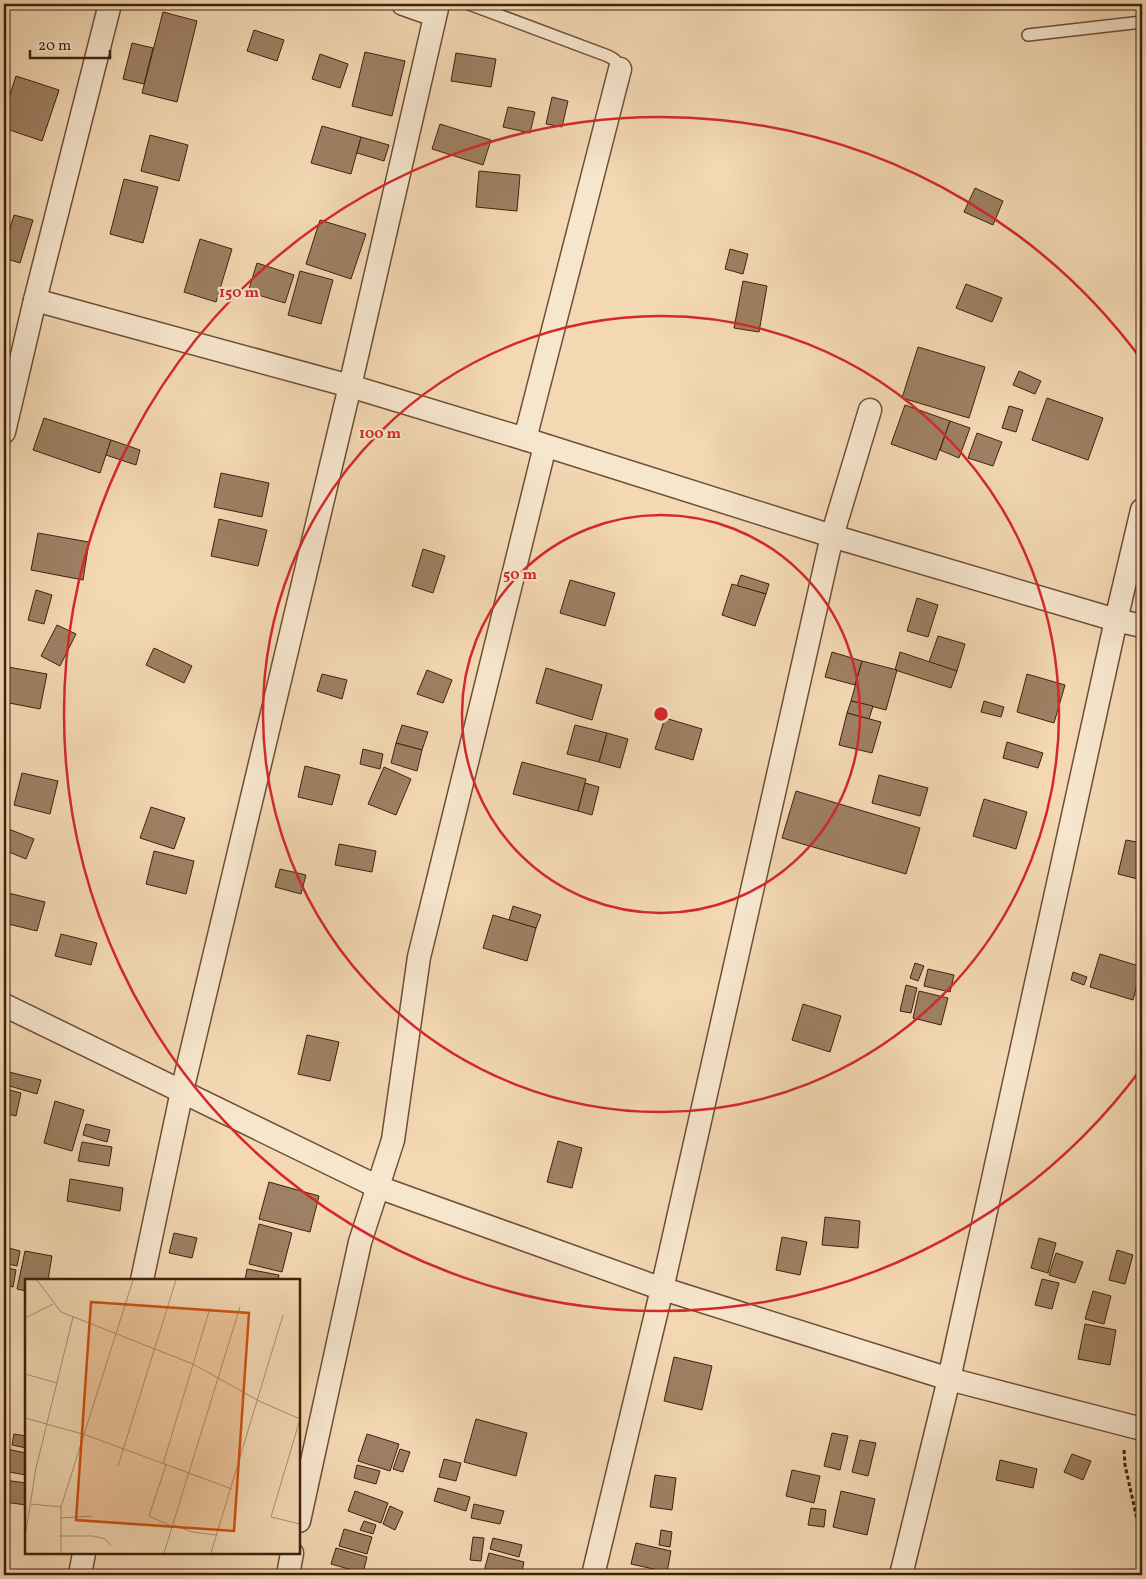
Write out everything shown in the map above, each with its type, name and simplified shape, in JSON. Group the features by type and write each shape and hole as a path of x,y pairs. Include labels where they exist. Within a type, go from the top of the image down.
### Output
{"street":[{"path":"4,432 35,300 110,4"},
{"path":"142,1279 182,1091 350,386 436,9 403,4"},
{"path":"300,1516 360,1242 393,1140 418,957 620,69"},
{"path":"35,300 350,386 535,442 832,536 1142,626"},
{"path":"592,1575 662,1288 832,536 870,410"},
{"path":"901,1575 949,1378 1116,620 1142,510"},
{"path":"4,1005 378,1187 662,1288 949,1378 1132,1427"},
{"path":"80,1575 84,1554"},
{"path":"288,1575 292,1554"}],"lane":[{"path":"470,4 608,56 616,60 620,69"},
{"path":"1028,36 1142,22"}],"path":[{"path":"1132,1427 1125,1465 1142,1542"}],"building":[{"path":"163,12 197,21 177,102 142,93"},
{"path":"254,30 284,40 277,61 247,51"},
{"path":"132,43 153,48 144,84 123,79"},
{"path":"365,52 405,61 392,116 352,106"},
{"path":"456,53 496,59 491,87 451,81"},
{"path":"320,54 348,64 340,88 312,79"},
{"path":"16,76 59,90 42,141 4,128 4,113"},
{"path":"552,97 568,101 562,127 546,124"},
{"path":"508,107 535,112 530,133 503,127"},
{"path":"440,124 491,140 483,165 432,149"},
{"path":"322,126 361,137 351,174 311,163"},
{"path":"150,135 188,145 179,181 141,171"},
{"path":"361,137 389,145 384,161 357,153"},
{"path":"479,171 520,175 517,211 476,207"},
{"path":"124,179 158,187 143,243 110,234"},
{"path":"975,188 1003,201 993,225 964,212"},
{"path":"14,215 33,220 20,263 4,258 4,248"},
{"path":"320,220 366,234 351,279 306,264"},
{"path":"4,224 11,226 4,248"},
{"path":"200,239 232,249 216,302 184,292"},
{"path":"730,249 748,254 743,274 725,269"},
{"path":"257,263 294,275 285,303 248,292"},
{"path":"300,271 333,280 321,324 288,315"},
{"path":"743,281 767,286 759,332 734,328"},
{"path":"966,284 1002,298 992,322 956,308"},
{"path":"918,347 985,367 969,418 902,398"},
{"path":"1019,371 1041,381 1035,394 1013,385"},
{"path":"1047,398 1103,418 1088,460 1032,440"},
{"path":"905,405 950,421 936,460 891,444"},
{"path":"1009,406 1023,410 1016,432 1002,428"},
{"path":"44,418 111,440 100,473 33,450"},
{"path":"950,421 970,428 959,458 940,450"},
{"path":"977,433 1002,442 993,466 968,458"},
{"path":"111,440 140,450 136,465 106,455"},
{"path":"221,473 269,483 262,517 214,507"},
{"path":"219,519 267,530 258,566 211,556"},
{"path":"38,533 89,542 83,580 31,570"},
{"path":"423,549 445,556 433,593 412,586"},
{"path":"741,575 769,584 766,594 737,586"},
{"path":"570,580 615,593 605,626 560,613"},
{"path":"732,584 766,594 755,626 722,615"},
{"path":"36,590 52,595 44,624 28,620"},
{"path":"917,598 938,605 928,637 907,631"},
{"path":"57,625 76,634 60,666 41,656"},
{"path":"938,636 965,644 957,671 929,662"},
{"path":"154,648 192,666 184,683 146,665"},
{"path":"832,652 862,661 855,685 825,677"},
{"path":"900,652 957,671 951,688 895,670"},
{"path":"862,661 897,670 886,710 851,701"},
{"path":"8,667 47,674 40,709 4,702 4,688"},
{"path":"546,668 602,685 592,720 536,703"},
{"path":"427,670 452,680 443,703 417,694"},
{"path":"322,674 347,680 342,699 317,691"},
{"path":"1027,674 1065,685 1054,723 1017,712"},
{"path":"851,701 873,706 869,719 847,713"},
{"path":"984,701 1004,707 1001,717 981,712"},
{"path":"847,713 881,722 872,753 839,745"},
{"path":"665,718 702,729 693,760 655,749"},
{"path":"402,725 428,732 422,750 396,743"},
{"path":"575,725 607,733 599,762 567,754"},
{"path":"607,733 628,739 620,768 599,762"},
{"path":"1007,742 1043,753 1038,768 1003,758"},
{"path":"396,743 422,750 417,771 391,763"},
{"path":"363,749 383,754 380,769 360,764"},
{"path":"522,762 586,779 578,811 513,794"},
{"path":"305,766 340,775 332,805 298,797"},
{"path":"384,767 411,779 396,815 368,804"},
{"path":"22,773 58,781 50,814 14,805"},
{"path":"879,775 928,788 920,816 872,803"},
{"path":"585,783 599,787 592,815 578,811"},
{"path":"796,791 920,828 906,874 782,838"},
{"path":"984,799 1027,812 1016,849 973,836"},
{"path":"151,807 185,818 174,849 140,838"},
{"path":"6,828 34,839 26,859 4,850 4,833"},
{"path":"1126,840 1142,843 1142,880 1118,874"},
{"path":"339,844 376,851 372,872 335,865"},
{"path":"154,851 194,861 186,894 146,884"},
{"path":"280,869 306,875 301,894 275,887"},
{"path":"4,892 45,902 37,931 4,923"},
{"path":"513,906 541,915 536,928 509,920"},
{"path":"493,915 536,928 527,961 483,948"},
{"path":"61,934 97,943 91,965 55,956"},
{"path":"1100,954 1142,967 1133,1000 1090,987"},
{"path":"915,963 924,966 918,981 910,978"},
{"path":"928,969 954,975 950,992 924,986"},
{"path":"1073,972 1087,977 1084,985 1071,980"},
{"path":"906,985 917,988 911,1013 900,1011"},
{"path":"919,991 948,998 941,1025 913,1018"},
{"path":"803,1004 841,1016 830,1052 792,1040"},
{"path":"307,1035 339,1042 330,1081 298,1074"},
{"path":"9,1072 41,1080 37,1094 6,1085"},
{"path":"6,1089 21,1093 16,1116 4,1113"},
{"path":"55,1101 84,1110 72,1151 44,1143"},
{"path":"86,1124 110,1130 107,1142 83,1135"},
{"path":"558,1141 582,1148 572,1188 547,1182"},
{"path":"82,1142 112,1147 109,1166 78,1161"},
{"path":"70,1179 123,1188 120,1211 67,1201"},
{"path":"269,1182 319,1196 310,1232 259,1219"},
{"path":"825,1217 860,1221 858,1248 822,1245"},
{"path":"259,1224 292,1233 282,1272 249,1264"},
{"path":"174,1233 197,1238 192,1258 169,1253"},
{"path":"782,1237 807,1242 800,1275 776,1270"},
{"path":"1039,1238 1056,1243 1048,1273 1031,1268"},
{"path":"5,1247 20,1251 17,1266 4,1263"},
{"path":"1117,1250 1133,1255 1125,1284 1109,1280"},
{"path":"25,1251 52,1256 48,1279 25,1279 25,1291 17,1289"},
{"path":"1056,1253 1083,1262 1075,1283 1049,1275"},
{"path":"4,1267 16,1270 13,1287 4,1285"},
{"path":"247,1269 279,1275 278,1279 245,1279"},
{"path":"1042,1279 1059,1283 1052,1309 1035,1305"},
{"path":"1093,1291 1111,1296 1104,1324 1085,1319"},
{"path":"1085,1324 1116,1330 1110,1365 1078,1359"},
{"path":"674,1357 712,1366 702,1410 664,1401"},
{"path":"476,1419 527,1433 516,1476 464,1462"},
{"path":"832,1433 848,1436 840,1470 824,1466"},
{"path":"14,1434 25,1436 25,1448 12,1445"},
{"path":"367,1434 399,1444 390,1471 358,1461"},
{"path":"860,1440 876,1443 868,1476 852,1472"},
{"path":"7,1449 25,1453 25,1475 4,1471"},
{"path":"400,1449 410,1452 403,1472 393,1469"},
{"path":"1072,1454 1091,1461 1083,1480 1064,1472"},
{"path":"444,1459 461,1463 456,1481 439,1477"},
{"path":"1000,1460 1037,1469 1033,1488 996,1480"},
{"path":"357,1465 380,1471 376,1484 354,1478"},
{"path":"792,1470 820,1476 814,1503 786,1496"},
{"path":"655,1475 676,1478 672,1510 650,1507"},
{"path":"4,1480 25,1483 25,1505 4,1502"},
{"path":"438,1488 470,1497 466,1511 434,1501"},
{"path":"355,1491 388,1503 381,1523 348,1511"},
{"path":"841,1491 875,1499 867,1535 833,1527"},
{"path":"474,1504 504,1511 500,1524 471,1518"},
{"path":"390,1506 403,1512 395,1530 383,1524"},
{"path":"811,1508 826,1510 824,1527 808,1525"},
{"path":"364,1521 376,1525 373,1534 360,1530"},
{"path":"344,1529 372,1537 367,1554 339,1546"},
{"path":"661,1530 672,1532 670,1547 659,1545"},
{"path":"473,1537 484,1538 481,1561 470,1560"},
{"path":"493,1538 522,1545 519,1557 490,1549"},
{"path":"636,1543 671,1551 667,1572 631,1564"},
{"path":"336,1548 367,1557 363,1573 331,1564"},
{"path":"489,1553 524,1562 521,1575 502,1575 484,1571"}]}
